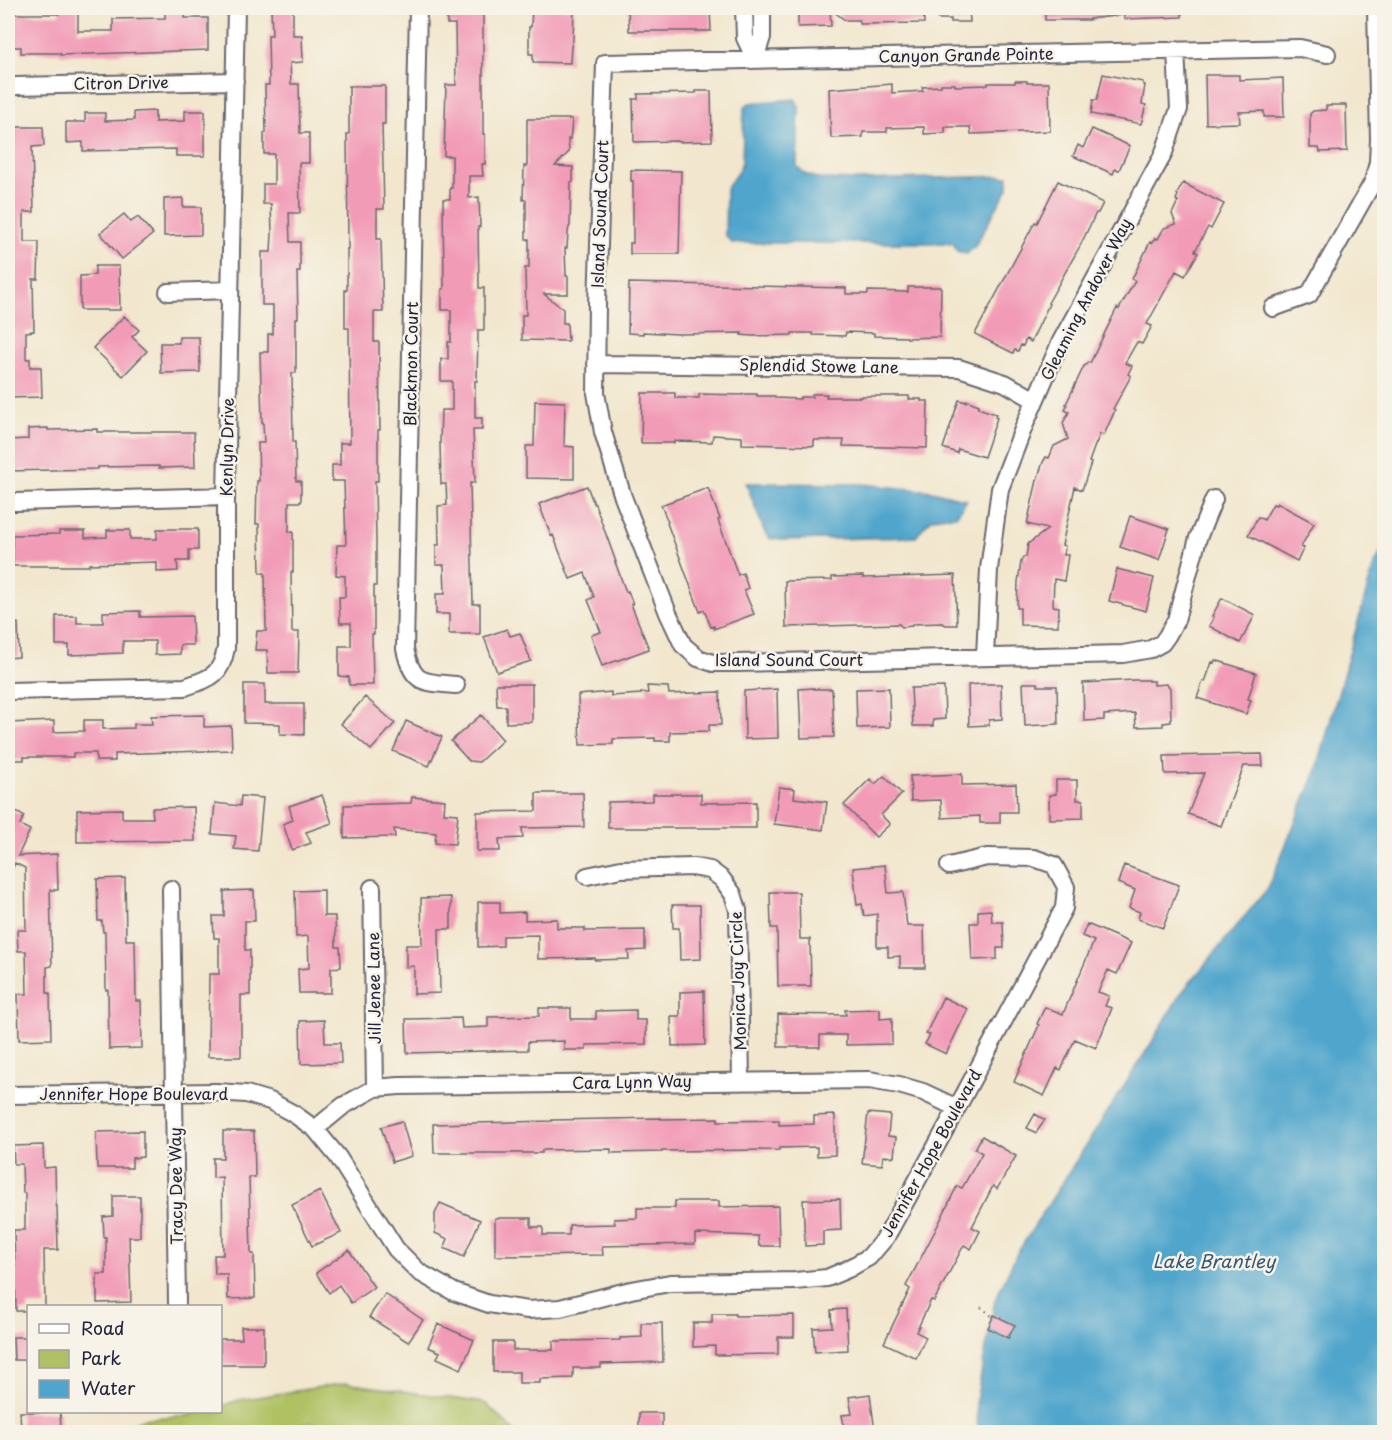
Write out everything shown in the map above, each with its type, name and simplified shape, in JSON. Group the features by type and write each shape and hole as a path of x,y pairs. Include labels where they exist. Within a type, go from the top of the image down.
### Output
{"street":[{"name":"Kenlyn Drive","path":"8,691 185,687 216,673 223,662 226,648 226,496 237,8"},
{"name":"Blackmon Court","path":"418,8 405,649 415,675 424,682 456,685"},
{"path":"744,8 745,38 755,59"},
{"path":"755,59 762,37 762,8"},
{"path":"1274,308 1310,296 1373,182 1378,162 1379,139 1376,8"},
{"name":"Canyon Grande Pointe","path":"605,63 1299,48 1327,54"},
{"name":"Gleaming Andover Way","path":"985,657 989,569 1000,489 1061,341 1162,155 1179,109 1176,50"},
{"name":"Island Sound Court","path":"605,63 596,393 603,432 623,497 668,613 683,645 698,658 713,663 736,663 1123,654 1151,649 1162,643 1176,620 1198,538 1214,499"},
{"name":"Citron Drive","path":"8,88 235,81"},
{"path":"168,292 230,290"},
{"name":"Splendid Stowe Lane","path":"597,364 959,368 1005,383 1035,400"},
{"path":"8,501 226,496"},
{"name":"Jennifer Hope Boulevard","path":"8,1095 175,1091 246,1094 270,1101 315,1129 338,1157 396,1249 419,1272 454,1292 489,1304 528,1310 560,1308 631,1290 670,1283 795,1281 827,1278 869,1257 886,1237 1064,908 1066,887 1054,865 1034,858 987,857 950,866"},
{"name":"Monica Joy Circle","path":"587,876 621,869 693,867 710,870 722,879 733,894 738,910 741,1081"},
{"name":"Jill Jenee Lane","path":"372,888 375,1088"},
{"name":"Tracy Dee Way","path":"171,889 177,1303"},
{"name":"Cara Lynn Way","path":"315,1129 343,1106 375,1088 399,1086 869,1080 923,1092 957,1108"}],"path":[{"path":"981,1307 993,1317"}],"green space":[{"path":"346,1383 485,1403 515,1432 326,1432 311,1423 250,1432 115,1432 142,1419 222,1413 222,1406 239,1400"}],"water":[{"path":"795,99 799,106 797,166 805,174 819,179 858,180 1008,176 1008,188 975,246 967,254 957,251 953,243 732,243 725,235 726,189 742,162 744,108 749,103"},
{"path":"746,483 861,484 932,491 967,500 956,516 932,519 916,537 781,540 769,538 765,533"},
{"name":"Lake Brantley","path":"1384,546 1384,1432 978,1432 976,1401 995,1300 1016,1255 1179,996 1268,888 1317,769 1373,568"}],"building":[{"path":"59,8 78,8 78,31 113,31 113,19 165,18 165,9 185,8 185,18 208,18 208,50 60,55 60,53 21,53 21,47 9,47 8,14 59,14"},
{"path":"271,8 293,8 293,35 302,35 303,62 290,63 291,84 299,84 300,133 309,133 309,163 299,163 300,213 289,213 290,242 300,242 300,272 297,272 296,373 292,373 293,442 295,442 296,481 301,481 301,502 289,502 289,532 293,532 292,632 299,632 298,673 268,673 267,650 255,650 257,631 266,631 265,573 260,573 259,524 256,524 257,481 259,481 258,443 264,443 260,352 268,352 268,334 273,334 273,305 262,305 262,252 271,252 272,233 271,204 263,204 263,184 274,184 274,154 264,154 265,85 269,85 268,35 272,35"},
{"path":"447,8 483,8 485,164 482,164 483,176 469,176 469,198 479,197 479,288 484,288 484,330 478,330 477,381 475,381 475,418 482,418 482,430 473,430 475,483 470,483 473,604 480,604 480,634 449,634 449,614 436,614 436,594 445,594 444,565 436,565 436,545 439,545 438,506 447,505 446,484 441,484 441,410 452,410 452,381 441,381 441,359 448,359 448,342 451,342 451,310 442,310 442,289 444,289 443,199 450,199 450,188 452,188 452,156 444,156 446,85 456,85 455,24 447,24"},
{"path":"532,8 574,8 570,63 533,62 533,54 529,54"},
{"path":"628,8 710,8 711,31 629,31"},
{"path":"798,8 923,8 924,23 859,24 859,20 845,20 830,9 831,26 798,27"},
{"path":"925,8 969,8 970,22 938,19"},
{"path":"1045,8 1122,8 1122,15 1089,20 1045,20"},
{"path":"1124,8 1182,8 1182,17 1124,19"},
{"path":"1103,74 1143,82 1145,85 1142,104 1146,105 1141,124 1091,114 1093,100 1097,100"},
{"path":"1205,75 1239,75 1239,80 1283,78 1284,117 1264,117 1264,111 1239,112 1240,123 1206,124"},
{"path":"1015,81 1049,83 1050,131 971,134 970,127 945,127 945,133 924,134 924,127 887,128 887,132 863,132 863,137 831,138 829,89 892,84 892,93 923,91 922,87 941,86 941,84 988,85 988,83 1015,83"},
{"path":"349,86 385,86 385,124 382,124 384,209 377,209 377,239 381,239 383,312 374,312 374,342 379,342 380,430 378,430 378,481 375,481 376,586 374,586 374,634 372,634 373,685 349,685 349,677 339,676 339,646 351,646 351,623 340,623 339,597 345,597 345,576 336,575 337,545 346,545 344,481 332,481 332,465 340,465 340,443 350,443 349,328 345,328"},
{"path":"696,91 711,91 712,141 634,142 633,99 638,99 638,94 696,93"},
{"path":"1346,105 1347,151 1320,152 1319,148 1310,148 1310,114 1313,111 1326,110 1326,106"},
{"path":"155,111 155,122 185,121 185,111 205,111 205,156 176,156 176,149 83,151 83,142 66,143 66,122 85,122 85,113 105,113 105,121 134,120 134,112"},
{"path":"527,119 572,119 570,139 568,139 569,152 555,166 573,167 570,226 567,248 565,248 568,294 544,294 563,309 563,323 567,323 568,341 522,340 522,315 526,315 525,268 529,268 526,200 523,200 524,166 527,166"},
{"path":"8,127 43,127 44,146 32,147 34,212 24,212 24,242 39,242 38,279 33,279 34,331 26,332 26,359 30,359 30,367 41,367 42,397 8,398"},
{"path":"1092,129 1130,146 1119,170 1115,169 1113,174 1073,156 1078,145 1083,148"},
{"path":"631,170 681,171 679,254 630,254 630,243 633,243"},
{"path":"1058,181 1103,203 1048,303 1031,342 1026,339 1023,346 1021,345 1018,351 1015,350 1013,353 975,334"},
{"path":"1183,183 1224,204 1211,229 1208,227 1195,251 1198,253 1185,276 1176,271 1147,324 1152,326 1142,344 1137,342 1125,363 1132,366 1128,374 1131,376 1113,409 1115,410 1104,435 1100,434 1089,462 1091,463 1082,490 1075,487 1062,545 1065,546 1064,555 1068,555 1064,581 1054,579 1053,606 1059,607 1058,626 1020,625 1020,608 1017,608 1021,562 1023,557 1026,557 1028,544 1048,529 1027,524 1043,462 1046,457 1049,458 1054,446 1068,439 1063,423 1069,412 1065,410 1066,404 1084,366 1090,363 1117,308 1119,309 1135,281 1132,279 1150,242 1152,243 1155,238 1158,239 1164,228 1176,224 1172,214 1178,201 1176,200 1177,194"},
{"path":"183,198 183,207 201,207 201,235 164,236 164,199"},
{"path":"124,214 131,222 138,217 153,234 122,259 100,233"},
{"path":"95,266 119,266 120,310 80,310 80,276 95,275"},
{"path":"629,283 846,288 846,294 868,294 868,291 908,292 908,287 941,287 940,337 907,338 846,332 845,336 813,335 813,333 752,336 741,335 742,333 628,333"},
{"path":"124,316 139,330 132,337 147,351 123,376 93,348"},
{"path":"179,337 199,337 200,372 161,373 160,343 179,343"},
{"path":"642,393 675,393 675,398 699,398 699,394 757,394 757,396 800,399 800,397 812,397 812,394 827,394 826,397 909,396 909,399 928,401 927,448 843,446 844,440 814,440 814,446 742,444 742,437 713,435 712,442 641,443"},
{"path":"959,400 966,402 966,400 979,405 978,408 996,414 997,418 984,457 958,449 957,453 943,448"},
{"path":"535,401 565,402 564,446 574,447 574,479 526,478 526,446 534,446"},
{"path":"48,428 48,430 97,429 97,432 194,432 195,467 98,467 98,469 8,471 8,440 28,439 28,429"},
{"path":"587,486 649,649 602,666 591,635 601,632 588,600 594,597 585,573 570,579 539,504"},
{"path":"708,488 738,575 743,573 748,588 744,590 754,614 714,629 704,610 700,612 661,505"},
{"path":"1277,503 1314,523 1301,547 1304,548 1297,561 1248,535 1258,517 1264,520 1273,504"},
{"path":"1130,516 1169,529 1159,560 1120,547"},
{"path":"157,529 198,529 198,550 189,550 189,561 177,561 178,571 157,572 157,562 89,564 89,566 13,566 12,535 85,531 85,538 107,537 107,530 130,530 130,539 157,539"},
{"path":"1117,569 1154,578 1146,611 1109,601"},
{"path":"955,575 957,625 942,623 912,624 912,626 902,627 899,624 786,627 785,581 832,580 832,577"},
{"path":"1222,598 1255,615 1240,643 1209,626"},
{"path":"140,611 140,617 192,616 193,645 180,645 180,654 155,655 155,641 123,641 123,653 69,655 69,645 56,645 56,616 77,616 77,623 103,623 103,612"},
{"path":"18,623 19,657 8,658 8,624"},
{"path":"507,629 510,636 520,633 531,661 497,672 484,637"},
{"path":"1215,660 1256,673 1246,714 1197,698 1212,662 1214,663"},
{"path":"1154,681 1154,685 1167,684 1170,688 1171,722 1163,723 1163,726 1136,727 1135,713 1104,715 1104,720 1084,721 1083,683"},
{"path":"1023,683 1057,686 1058,724 1025,726"},
{"path":"244,684 265,684 265,704 304,704 304,735 280,734 280,724 244,723"},
{"path":"496,684 532,684 532,722 506,723 506,706 497,706"},
{"path":"1001,684 1002,719 989,720 989,725 969,726 968,685"},
{"path":"647,686 668,687 669,694 720,692 721,725 709,725 709,731 670,732 670,741 655,741 655,738 613,739 613,744 580,745 578,695 611,692 611,696 641,694 648,693"},
{"path":"944,687 945,719 933,720 933,726 913,726 911,688"},
{"path":"889,688 890,727 857,728 856,689"},
{"path":"777,689 778,738 745,739 744,691"},
{"path":"799,689 832,689 834,737 801,738"},
{"path":"365,697 395,723 371,750 341,724"},
{"path":"204,715 204,727 231,726 232,750 115,754 115,761 96,761 96,753 73,753 73,757 24,757 24,760 8,760 8,723 54,721 54,732 84,731 84,720 103,720 103,729 134,728 134,724 152,724 151,716"},
{"path":"481,715 503,740 479,762 469,761 451,741"},
{"path":"406,721 442,737 429,766 393,751"},
{"path":"1262,754 1263,766 1244,766 1221,826 1188,814 1204,773 1165,774 1164,756"},
{"path":"962,774 962,785 1016,784 1017,812 1000,812 1000,823 980,823 980,816 942,818 941,800 911,801 910,776"},
{"path":"884,776 902,794 881,815 890,824 876,837 844,805 870,779 875,784"},
{"path":"1056,780 1077,780 1077,800 1083,800 1083,818 1049,819 1049,795 1056,794"},
{"path":"779,787 795,789 794,798 827,802 823,830 774,824"},
{"path":"536,793 583,793 584,827 522,828 523,838 499,839 500,851 477,851 477,812 536,811"},
{"path":"653,794 701,794 701,803 756,802 756,828 608,828 608,802 653,801"},
{"path":"322,795 332,823 306,832 311,843 292,850 283,824 293,820 289,806"},
{"path":"241,796 263,798 258,851 234,849 236,836 212,834 215,803 240,806"},
{"path":"412,797 445,800 444,813 458,814 455,844 435,843 436,833 394,829 395,837 344,838 344,805 411,803"},
{"path":"194,807 195,841 77,842 77,810 122,809 122,818 153,818 152,808"},
{"path":"8,808 24,816 20,825 30,830 18,856 57,854 58,890 50,890 52,966 47,967 51,1039 19,1040 18,994 27,994 26,951 18,951 17,930 26,930 25,868 15,863 8,879"},
{"path":"885,865 888,893 903,892 907,926 924,926 925,968 900,968 900,956 888,957 888,947 877,947 877,914 864,916 862,904 857,905 853,868"},
{"path":"1124,865 1179,885 1163,928 1138,919 1140,912 1129,908 1135,890 1118,883"},
{"path":"125,878 126,940 135,940 136,1001 141,1001 142,1048 109,1049 105,932 103,932 102,921 98,921 97,879"},
{"path":"254,890 255,921 245,921 245,950 250,950 250,995 241,995 241,1057 208,1057 209,974 219,974 219,938 214,938 213,916 224,916 224,891"},
{"path":"324,890 324,916 335,916 336,947 340,947 341,967 331,968 331,993 299,993 298,969 309,968 308,936 296,937 295,891"},
{"path":"770,892 799,892 800,939 810,939 811,986 778,986 777,928 771,928"},
{"path":"451,897 451,929 439,929 440,993 414,994 414,966 406,967 406,945 422,945 421,898"},
{"path":"478,902 500,902 500,913 525,912 525,920 557,919 557,928 585,928 585,931 645,930 645,950 628,951 629,959 538,959 538,935 503,936 503,946 478,947"},
{"path":"672,905 700,905 701,959 680,960 679,928 673,928"},
{"path":"991,910 992,922 1003,922 1004,948 997,948 997,959 972,960 970,923 978,923 978,911"},
{"path":"1087,924 1131,943 1117,974 1108,970 1098,992 1109,996 1105,1006 1112,1008 1096,1048 1075,1039 1061,1070 1057,1068 1044,1096 1014,1082 1045,1007 1063,1014 1094,941 1082,936"},
{"path":"704,991 705,1045 672,1046 671,1016 680,1016 680,992"},
{"path":"943,997 968,1009 946,1054 925,1044 930,1035 926,1034"},
{"path":"539,1008 571,1008 571,1019 596,1019 596,1011 636,1010 636,1020 646,1020 646,1044 586,1045 586,1050 564,1050 564,1041 528,1042 528,1050 407,1053 406,1019 461,1018 462,1028 488,1027 488,1017 539,1016"},
{"path":"880,1009 880,1019 892,1018 892,1044 846,1045 846,1035 820,1035 820,1047 778,1047 778,1014 846,1015 845,1010"},
{"path":"324,1020 325,1043 340,1043 341,1063 301,1064 300,1021"},
{"path":"868,1113 890,1115 888,1136 896,1137 894,1157 883,1156 882,1165 862,1163"},
{"path":"1035,1114 1045,1120 1036,1133 1027,1128"},
{"path":"835,1115 835,1155 817,1156 817,1147 779,1148 779,1150 611,1153 611,1149 542,1150 542,1153 434,1153 433,1124 718,1118 718,1121 779,1120 779,1125 814,1124 814,1116"},
{"path":"402,1121 412,1156 392,1162 381,1127"},
{"path":"143,1131 143,1157 132,1158 132,1168 97,1168 96,1132"},
{"path":"223,1131 254,1131 255,1177 249,1177 251,1254 254,1254 255,1298 228,1299 227,1274 215,1274 214,1255 223,1255 222,1177 213,1178 213,1158 223,1158"},
{"path":"982,1136 1016,1156 997,1189 993,1186 972,1227 980,1231 971,1249 964,1245 934,1301 931,1300 916,1332 926,1337 916,1358 884,1343 910,1289 906,1286 957,1186 962,1188 982,1153 975,1149"},
{"path":"43,1145 44,1168 55,1167 58,1250 44,1250 45,1305 27,1305 27,1311 16,1311 14,1230 25,1230 25,1193 23,1193 22,1164 14,1164 13,1146"},
{"path":"320,1191 341,1233 312,1246 292,1205"},
{"path":"113,1196 140,1196 140,1237 129,1237 131,1302 97,1303 97,1274 106,1274 106,1237 104,1237 103,1217 113,1216"},
{"path":"840,1199 841,1230 823,1231 823,1245 805,1246 803,1200"},
{"path":"675,1201 719,1201 719,1207 778,1206 779,1246 759,1246 758,1236 695,1234 695,1244 602,1246 603,1255 495,1256 495,1218 531,1218 531,1227 543,1227 543,1235 569,1235 569,1225 615,1224 614,1219 637,1218 637,1208 675,1208"},
{"path":"440,1203 480,1220 464,1257 444,1248 448,1239 435,1233 435,1214"},
{"path":"349,1250 374,1287 351,1303 339,1285 329,1293 316,1273"},
{"path":"385,1294 423,1320 408,1342 369,1317"},
{"path":"846,1309 848,1350 815,1352 813,1328 832,1327 831,1310"},
{"path":"712,1314 794,1315 794,1337 778,1337 778,1354 715,1355 715,1346 693,1347 693,1323 712,1323"},
{"path":"994,1315 1015,1325 1008,1338 988,1328"},
{"path":"641,1323 662,1323 663,1362 601,1364 601,1368 573,1368 573,1378 540,1379 540,1383 519,1383 519,1372 493,1372 493,1342 513,1342 513,1350 553,1350 553,1341 620,1340 620,1338 642,1337"},
{"path":"438,1324 474,1340 461,1369 437,1358 440,1352 428,1347"},
{"path":"241,1327 264,1327 264,1365 222,1365 222,1339 242,1339"},
{"path":"13,1337 27,1337 27,1360 14,1360"},
{"path":"870,1394 875,1432 845,1432 842,1415 852,1414 849,1397"},
{"path":"20,1412 60,1413 61,1428 21,1429"},
{"path":"639,1413 662,1413 662,1432 639,1432"}]}
